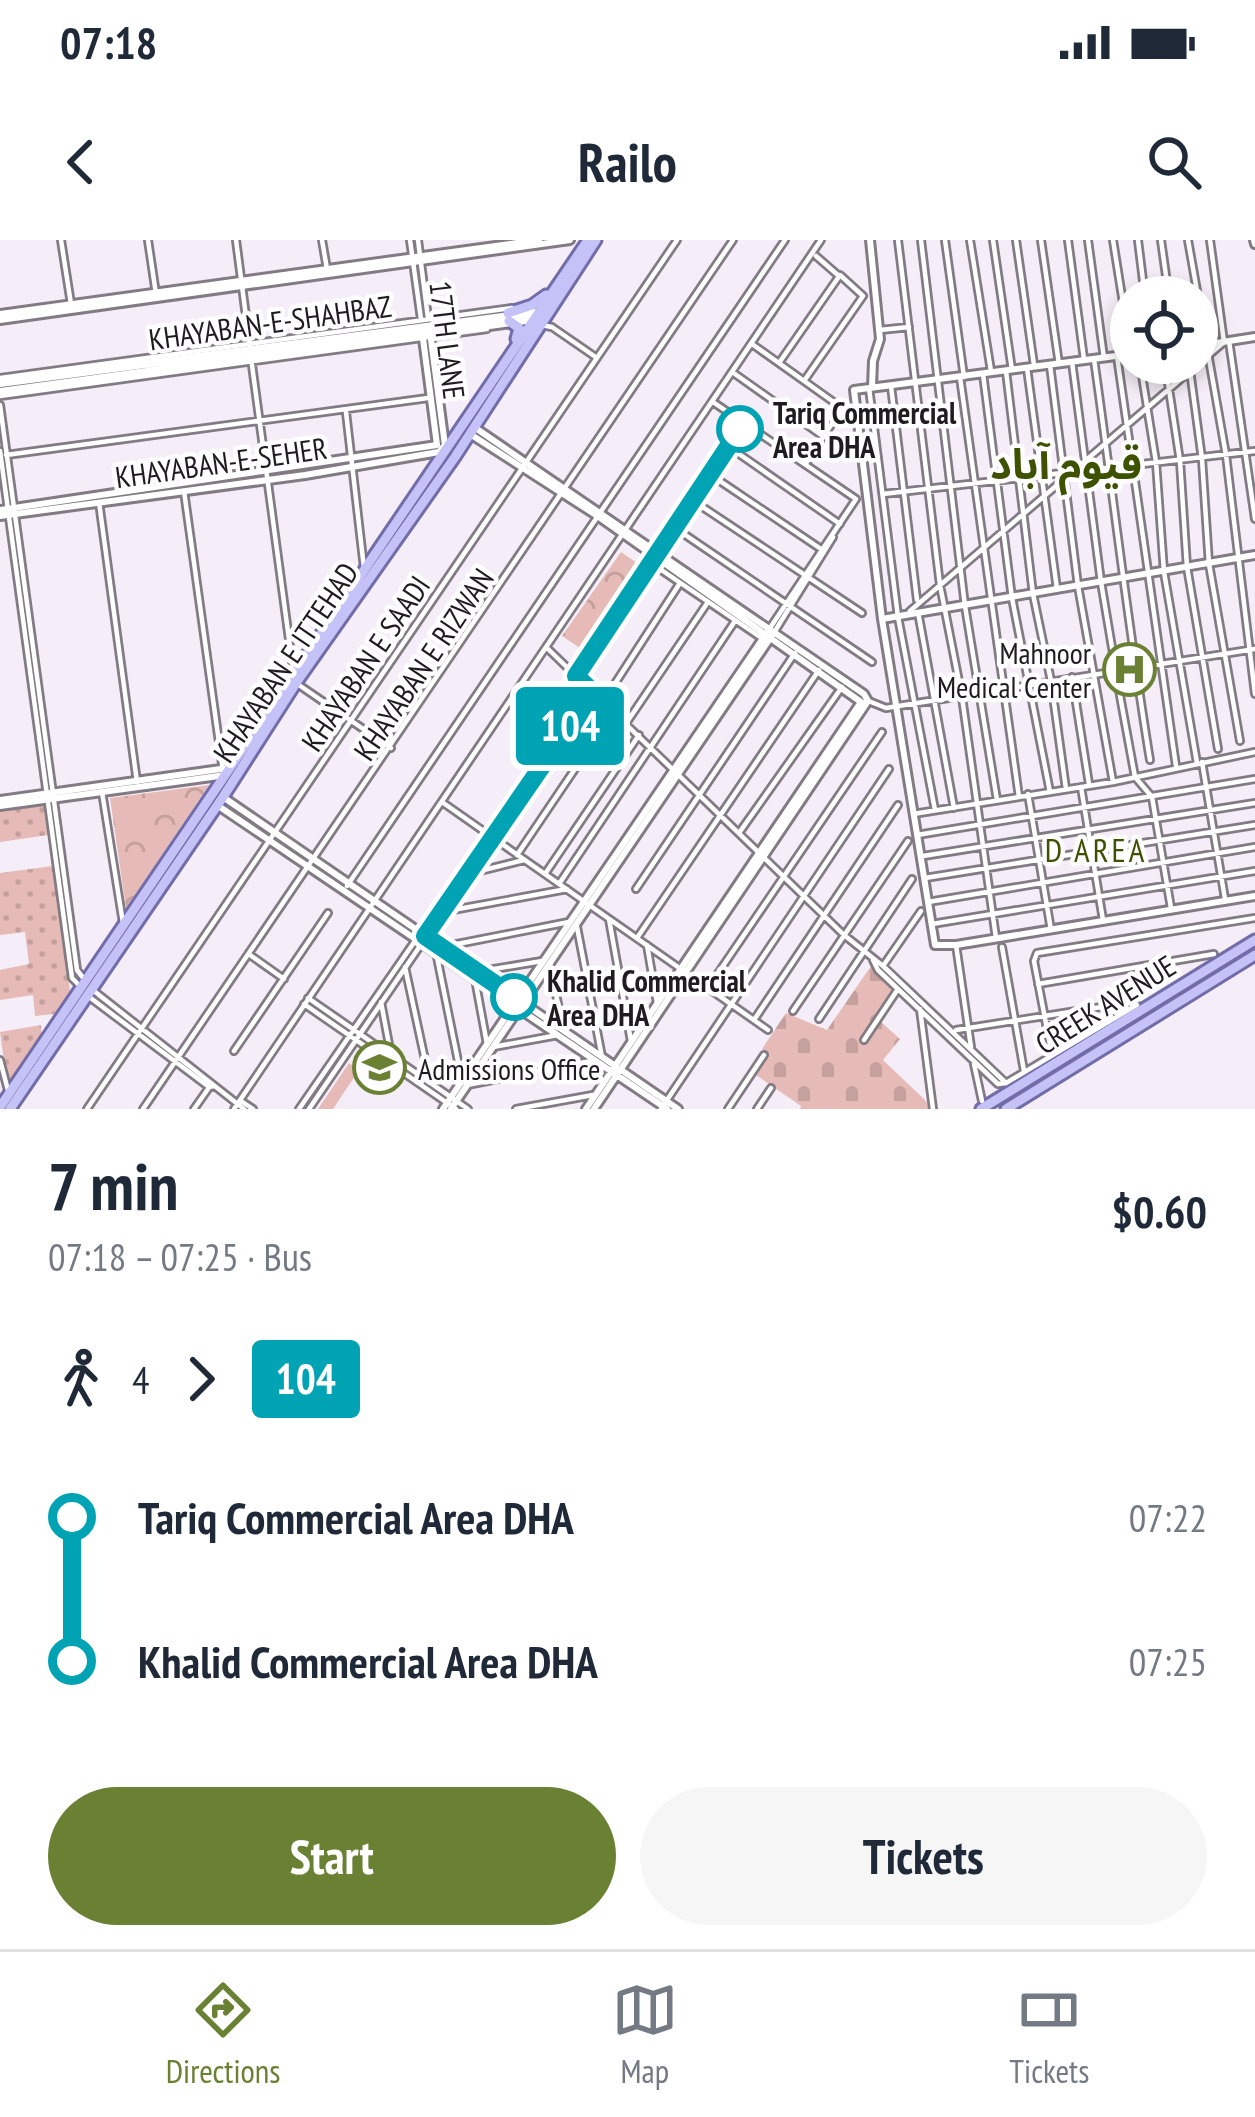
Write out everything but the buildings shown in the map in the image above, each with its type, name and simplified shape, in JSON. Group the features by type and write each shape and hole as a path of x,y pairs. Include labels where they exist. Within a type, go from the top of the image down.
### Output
{"main road":[{"name":"KHAYABAN E ITTEHAD","path":"0,1107 216,798 293,671 443,448 541,318 554,287 589,241"},
{"name":"KHAYABAN E ITTEHAD","path":"230,774 472,430 589,241"},
{"path":"511,320 541,318"},
{"path":"511,320 520,331 510,347 511,355"},
{"name":"KHAYABAN-E-SHAHBAZ","path":"0,394 251,354 511,320"},
{"name":"KHAYABAN-E-SHAHBAZ","path":"0,381 251,354"},
{"name":"KHAYABAN E ITTEHAD","path":"10,1109 123,926 216,798"},
{"name":"CREEK AVENUE","path":"981,1105 1255,940"},
{"name":"CREEK AVENUE","path":"1006,1109 1255,955"}],"street":[{"path":"61,240 70,304"},
{"path":"148,240 156,295"},
{"path":"236,240 293,671"},
{"path":"322,240 327,269"},
{"name":"17TH LANE","path":"414,240 443,448"},
{"path":"243,283 417,260 477,244 539,240"},
{"path":"0,317 571,240"},
{"name":"KHAYABAN E SAADI","path":"87,1109 677,240"},
{"name":"KHAYABAN E RIZWAN","path":"143,1109 733,240"},
{"path":"348,887 784,240"},
{"path":"237,1104 821,240"},
{"path":"870,240 880,330 871,388 883,494 935,810"},
{"path":"898,240 940,585 962,697 996,938"},
{"path":"921,240 965,606 997,800"},
{"path":"945,240 982,550 1019,797"},
{"path":"970,240 1012,598 1050,792"},
{"path":"993,240 1018,478 1066,789"},
{"path":"1016,240 1057,590"},
{"path":"1041,240 1078,586 1113,782"},
{"path":"1068,240 1084,361"},
{"path":"1088,240 1121,579 1150,760"},
{"path":"1113,240 1119,276"},
{"path":"1138,240 1142,276"},
{"path":"1161,240 1166,276"},
{"path":"1188,240 1192,276"},
{"path":"1210,240 1255,515"},
{"path":"804,381 863,296 814,254"},
{"path":"778,363 839,276"},
{"path":"0,317 156,295"},
{"path":"426,330 541,318 597,358"},
{"path":"880,330 909,327"},
{"name":"17TH LANE","path":"426,330 430,398 443,448"},
{"path":"1218,343 1255,337"},
{"path":"1218,350 1227,342"},
{"path":"752,344 842,408 806,463"},
{"path":"1110,357 854,390 883,619 937,948 1255,896"},
{"path":"1072,362 1101,582 1135,777 1152,797 1171,909"},
{"path":"733,373 824,437"},
{"path":"1121,384 1176,766"},
{"path":"1143,384 1156,462 1164,572 1225,901"},
{"path":"1170,384 1186,567 1217,749"},
{"path":"902,616 1176,384"},
{"path":"1192,384 1209,564 1240,740"},
{"path":"1215,384 1255,694"},
{"path":"891,386 917,604 954,808"},
{"path":"2,454 430,398"},
{"path":"451,1105 855,501 713,402"},
{"path":"0,405 7,512 72,978 237,1104 253,1109"},
{"path":"345,410 364,568"},
{"path":"692,499 743,422"},
{"path":"574,674 743,422"},
{"path":"472,430 602,515 865,702"},
{"path":"729,447 840,524"},
{"name":"KHAYABAN-E-SEHER","path":"98,500 184,491 443,448"},
{"path":"883,494 1255,451"},
{"path":"711,475 821,549"},
{"name":"KHAYABAN-E-SEHER","path":"7,512 267,477"},
{"path":"0,803 230,774 184,491"},
{"path":"692,499 862,613"},
{"path":"98,500 138,784"},
{"path":"673,526 872,662"},
{"path":"806,577 835,532"},
{"path":"654,556 680,583 735,621 769,634 865,702 886,708 1251,650"},
{"path":"883,619 1255,556"},
{"path":"603,701 680,583"},
{"path":"626,723 709,602"},
{"path":"560,884 735,621"},
{"path":"546,647 1006,1083"},
{"path":"636,889 795,653"},
{"path":"637,938 819,670"},
{"path":"1072,677 1103,920"},
{"path":"296,683 391,748"},
{"path":"739,833 842,687"},
{"path":"299,1109 591,690"},
{"path":"590,1109 865,702"},
{"path":"517,855 614,711"},
{"path":"708,988 882,732"},
{"path":"545,874 639,735"},
{"path":"914,814 1113,782 1255,752"},
{"path":"664,1106 889,769"},
{"path":"917,836 1255,779"},
{"path":"50,796 138,784"},
{"path":"102,792 123,926"},
{"path":"1028,794 1051,931"},
{"path":"216,798 664,1106 678,1109"},
{"path":"442,802 768,1030"},
{"path":"921,856 1255,803"},
{"path":"754,1020 898,805"},
{"path":"925,878 1255,825"},
{"path":"309,1109 491,836"},
{"path":"793,1011 908,841"},
{"path":"928,902 1255,847"},
{"path":"469,874 524,860"},
{"path":"932,924 1255,872"},
{"path":"819,1019 912,879"},
{"path":"442,912 566,889"},
{"path":"883,966 921,911"},
{"path":"234,1051 328,913"},
{"path":"1052,1055 1034,961 1040,952 1255,918"},
{"path":"609,919 631,1042"},
{"path":"439,950 573,922"},
{"path":"573,922 598,1058"},
{"path":"647,945 657,1004"},
{"path":"956,946 981,1105"},
{"path":"1002,947 1024,1071"},
{"path":"439,950 465,1083"},
{"path":"1038,984 1214,953"},
{"path":"250,955 284,979"},
{"path":"873,960 998,1084 1138,1004 953,1030"},
{"path":"475,975 546,963"},
{"path":"546,963 560,1033"},
{"path":"405,967 430,1083"},
{"path":"590,1109 683,970"},
{"path":"475,975 489,1045"},
{"path":"864,1040 898,989"},
{"path":"306,1001 451,1105 468,1109"},
{"path":"382,1002 391,1055"},
{"path":"920,1009 933,1109"},
{"path":"1072,1012 1078,1039"},
{"path":"489,1045 560,1033"},
{"path":"355,1034 430,1083 451,1105"},
{"path":"728,1109 764,1055"},
{"path":"465,1083 598,1058"},
{"path":"0,1060 9,1094"},
{"path":"194,1109 212,1085"},
{"path":"757,1109 771,1088"},
{"path":"516,1109 596,1095"}],"green space":[{"path":"621,552 640,565 583,650 562,636"},
{"path":"209,785 126,908 110,798"},
{"path":"44,805 48,835 0,842 0,811"},
{"path":"53,866 70,991 54,1014 35,1016 33,995 0,1000 0,970 29,964 25,932 0,935 0,873"},
{"path":"871,966 895,990 863,1040 867,1042 880,1021 900,1039 883,1060 929,1109 800,1109 756,1075 769,1054 762,1049 786,1013 827,1030"},
{"path":"41,1025 42,1038 8,1090 0,1032"},
{"path":"349,1063 359,1070 333,1109 318,1109"}],"bus line":[{"name":"104","path":"514,997 425,936 593,692 576,676 740,429"}],"place":[{"name":"Tariq Commercial Area DHA","path":"740,429"},
{"name":"Mahnoor Medical Center","path":"1130,669"},
{"name":"Khalid Commercial Area DHA","path":"514,997"},
{"name":"Admissions Office","path":"379,1068"}],"district":[{"name":"قیوم آباد","path":"1066,463"},
{"name":"D AREA","path":"1096,849"}]}
